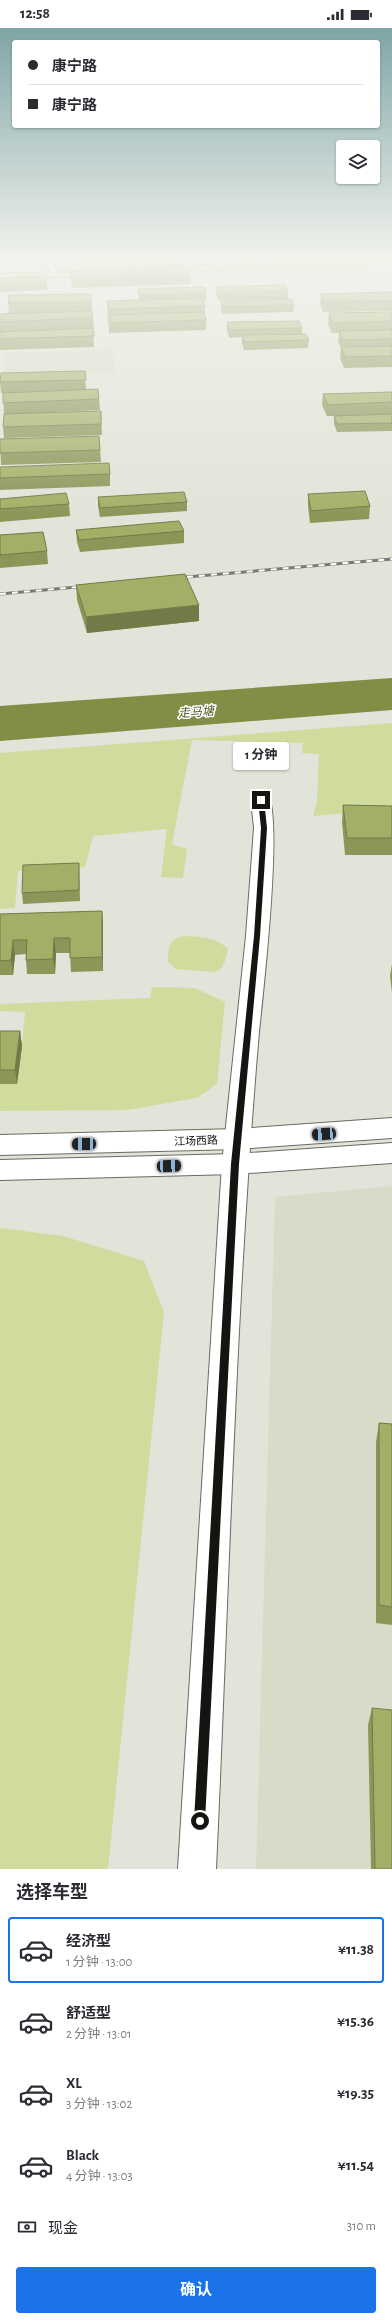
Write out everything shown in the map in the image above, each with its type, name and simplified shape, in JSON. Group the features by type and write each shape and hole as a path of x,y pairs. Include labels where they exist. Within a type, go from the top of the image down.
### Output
{"street":[{"path":"197,1869 237,1152 257,936 264,828 261,800"},
{"name":"江场西路","path":"0,1170 237,1152 392,1128"},
{"name":"江场西路","path":"0,1145 237,1152 392,1153"}],"shaded area":[{"path":"112,349 116,373 5,378 5,353"},
{"path":"392,723 392,809 313,816 317,802 319,754 302,753 303,743 192,740 172,844 187,849 183,878 161,877 167,829 93,836 85,867 18,871 15,908 0,909 0,753"},
{"path":"183,936 213,939 228,949 221,969 214,972 176,969 168,962 169,948 171,942"},
{"path":"152,987 195,988 225,1002 217,1084 197,1098 127,1110 0,1111 0,1084 22,1046 25,1012 0,1011 0,1004 150,998"},
{"path":"392,1186 392,1869 256,1869 275,1197"},
{"path":"0,1228 63,1236 144,1261 164,1312 108,1869 0,1869"}],"water":[{"name":"走马塘","path":"392,678 392,710 0,741 0,706"}],"building":[{"path":"392,346 392,356 345,357 341,347"},
{"path":"85,371 86,380 0,382 1,373"},
{"path":"98,389 99,399 3,403 3,393"},
{"path":"392,392 392,402 328,405 323,394"},
{"path":"101,411 101,424 3,427 4,414"},
{"path":"392,414 392,423 337,424 334,416"},
{"path":"99,436 100,450 0,453 0,439"},
{"path":"109,463 110,474 0,478 0,467"},
{"path":"365,491 370,506 311,511 308,494"},
{"path":"184,492 187,502 100,508 98,497"},
{"path":"66,493 69,504 0,509 0,499"},
{"path":"179,521 184,531 79,540 76,530"},
{"path":"43,532 47,551 0,555 0,535"},
{"path":"185,574 199,605 86,617 76,585"},
{"path":"343,805 392,806 392,838 347,838"},
{"path":"79,863 79,890 22,893 23,865"},
{"path":"102,911 102,957 70,958 70,938 54,938 53,959 26,960 27,940 13,940 11,960 0,961 0,914"},
{"path":"0,1031 20,1031 15,1070 0,1070"},
{"path":"379,1423 392,1424 392,1607 379,1605"},
{"path":"372,1708 392,1710 392,1869 375,1869"}],"railway":[{"path":"175,578 392,559"},
{"path":"0,594 88,586"}],"route":[{"path":"200,1821 235,1164 251,981 257,936 264,828 261,800"}]}
